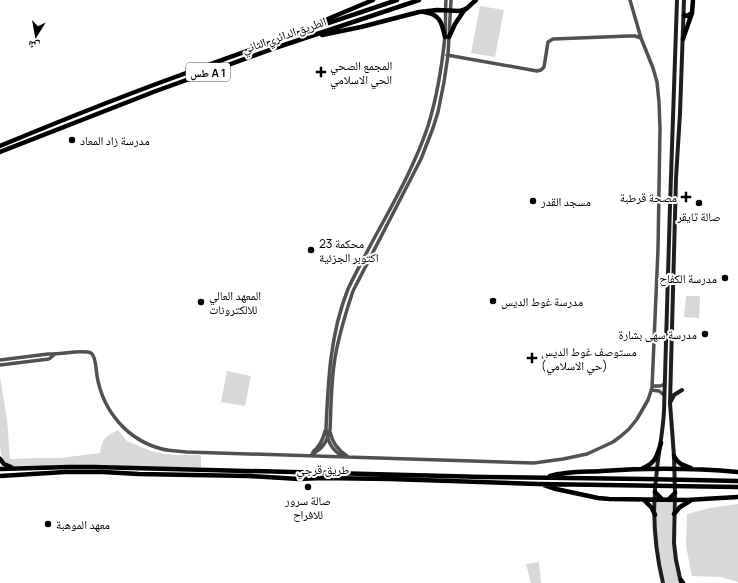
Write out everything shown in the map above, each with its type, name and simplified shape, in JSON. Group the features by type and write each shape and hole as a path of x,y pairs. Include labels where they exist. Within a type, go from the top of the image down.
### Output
{"highway":[{"path":"306,30 323,21 373,0"},
{"name":"الطريق الدائري الثاني","path":"0,146 110,101 202,67 397,0"},
{"name":"الطريق الدائري الثاني","path":"0,152 156,91 275,48 419,0"},
{"path":"447,37 466,9 476,0"},
{"path":"683,39 692,13 694,0"},
{"path":"311,37 429,10 448,9 460,11 466,9"},
{"path":"419,12 427,12 438,18 447,37"},
{"path":"684,15 687,16 692,13"},
{"path":"544,478 566,473 644,467 653,462 657,456 661,443"},
{"path":"674,456 681,465 694,470"},
{"path":"0,459 6,466 16,468"},
{"name":"طريق قرجي","path":"0,469 94,467 484,477 738,481"},
{"path":"639,468 659,471 694,470 738,472"},
{"name":"طريق قرجي","path":"0,476 65,472 103,472 249,476 299,479 383,479 738,488"},
{"path":"542,484 556,489 598,498 692,500 738,497"},
{"path":"656,492 658,496 666,500"},
{"path":"666,500 675,492"},
{"path":"644,500 652,508 655,515"},
{"path":"674,514 680,507 692,500"}],"main road":[{"path":"662,583 655,539 655,500 664,417 677,0"},
{"path":"682,582 676,560 674,542 675,492 672,471 674,456 670,403 676,178 684,0"},
{"path":"673,113 680,113"},
{"path":"665,381 671,379"},
{"path":"670,403 674,395 682,390"}],"street":[{"path":"310,455 320,450 327,439 334,366 339,337 348,305 356,284 421,160 438,112 448,55 448,9 446,0"},
{"path":"448,9 451,0"},
{"path":"0,360 48,354 55,355 86,352 92,354 96,364 97,376 101,391 107,407 122,426 141,441 169,450 187,452 534,463 587,454 613,442 629,429 643,410 652,388 660,109 658,88 653,68 641,38 630,0"},
{"path":"442,54 537,71 544,67 548,42 551,40 629,36 641,38"},
{"path":"347,456 336,448 328,430 330,365 334,336 348,289 416,157 432,110 439,82 442,54 447,37"},
{"path":"0,365 49,359 55,355"},
{"path":"652,388 660,386 665,381"},
{"path":"652,388 664,395"},
{"path":"310,455 320,446 328,430"},
{"path":"327,439 331,446 343,456"},
{"path":"0,469 0,476"}],"shaded area":[{"path":"480,6 504,10 495,57 471,53"},
{"path":"686,296 700,296 699,318 684,317"},
{"path":"227,371 251,376 245,406 221,402"},
{"path":"0,376 7,420 10,459 60,458 100,453 105,438 118,430 127,441 151,451 164,454 201,455 201,468 92,465 11,466 3,459 0,445"},
{"path":"657,502 672,502 673,546 680,583 664,583 656,537"},
{"path":"738,504 738,582 721,577 692,576 686,546 687,514 710,508"},
{"path":"539,562 541,583 531,583 526,564"}],"place":[{"name":"المجمع الصحي الحي الاسلامي","path":"321,72"},
{"name":"مدرسة زاد المعاد","path":"72,140"},
{"name":"مصحة قرطبة","path":"686,197"},
{"name":"مسجد القدر","path":"533,201"},
{"name":"صالة تايقر","path":"699,203"},
{"name":"محكمة 23 اكتوبر الجزئية","path":"311,250"},
{"name":"مدرسة الكفاح","path":"725,278"},
{"name":"مدرسة غوط الديس","path":"493,301"},
{"name":"المعهد العالي للالكترونات","path":"201,302"},
{"name":"مدرسة سهى بشارة","path":"705,334"},
{"name":"مستوصف غوط الديس (حي الاسلامي)","path":"532,358"},
{"name":"صالة سرور للافراح","path":"308,487"},
{"name":"معهد الموهبة","path":"48,524"}]}
